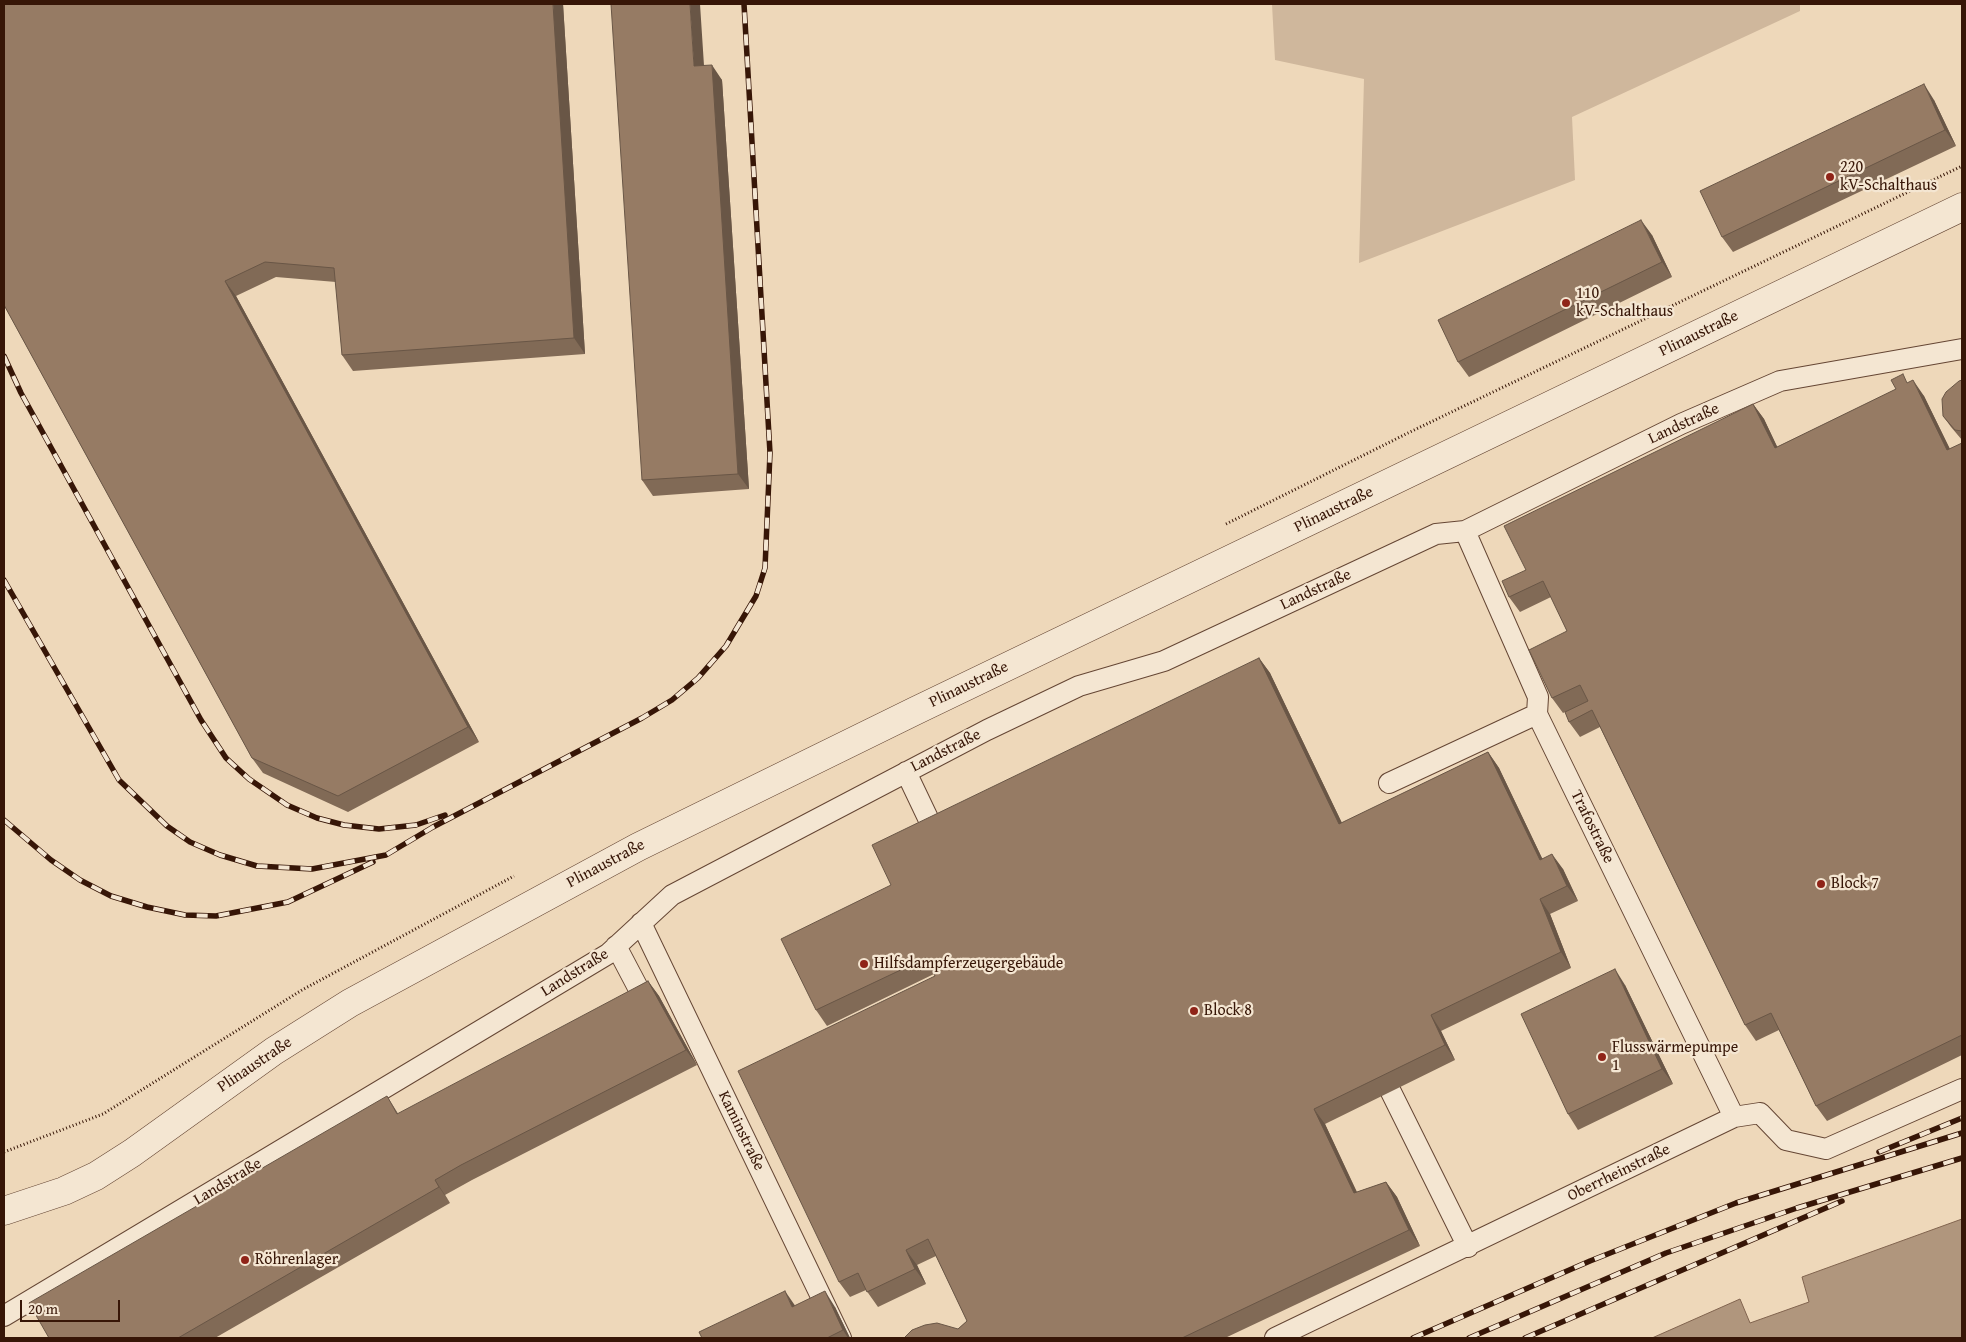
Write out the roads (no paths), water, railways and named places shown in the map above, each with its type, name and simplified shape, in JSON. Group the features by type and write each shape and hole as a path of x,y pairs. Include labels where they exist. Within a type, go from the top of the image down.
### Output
{"street":[{"name":"Plinaustraße","path":"4,1211 46,1198 96,1176 274,1051 350,1003 638,847 924,707 1962,207"}],"lane":[{"name":"Landstraße","path":"4,1316 608,954 672,894 906,772 1079,686 1164,661 1436,534 1466,531 1681,424 1780,381 1962,348"},
{"name":"Trafostraße","path":"1466,531 1538,697 1537,714 1734,1117"},
{"path":"1389,783 1537,714"},
{"path":"906,772 936,835"},
{"name":"Kaminstraße","path":"641,923 841,1338"},
{"path":"616,946 646,1003"},
{"name":"Oberrheinstraße","path":"1276,1338 1734,1117 1760,1113 1786,1140 1826,1148 1962,1089"},
{"path":"1391,1092 1468,1247"}],"railway":[{"path":"4,580 119,780 167,826 190,842 220,855 257,866 312,869 386,855 433,827 642,718 672,700 698,678 726,646 756,596 765,568 770,453 744,4"},
{"path":"4,356 21,393 201,720 226,758 249,779 287,805 317,818 344,825 379,829 416,825 445,815"},
{"path":"4,820 51,860 80,880 111,896 147,907 185,915 216,916 288,902 373,862"},
{"path":"1879,1152 1962,1118"},
{"path":"1413,1338 1590,1261 1736,1203 1962,1133"},
{"path":"1469,1338 1666,1253 1797,1208 1962,1158"},
{"path":"1525,1338 1842,1201"}],"place":[{"name":"220 kV-Schalthaus","path":"1830,177"},
{"name":"110 kV-Schalthaus","path":"1566,303"},
{"name":"Block 7","path":"1821,884"},
{"name":"Hilfsdampferzeugergebäude","path":"864,964"},
{"name":"Block 8","path":"1194,1011"},
{"name":"Flusswärmepumpe 1","path":"1602,1057"},
{"name":"Röhrenlager","path":"245,1260"}]}
